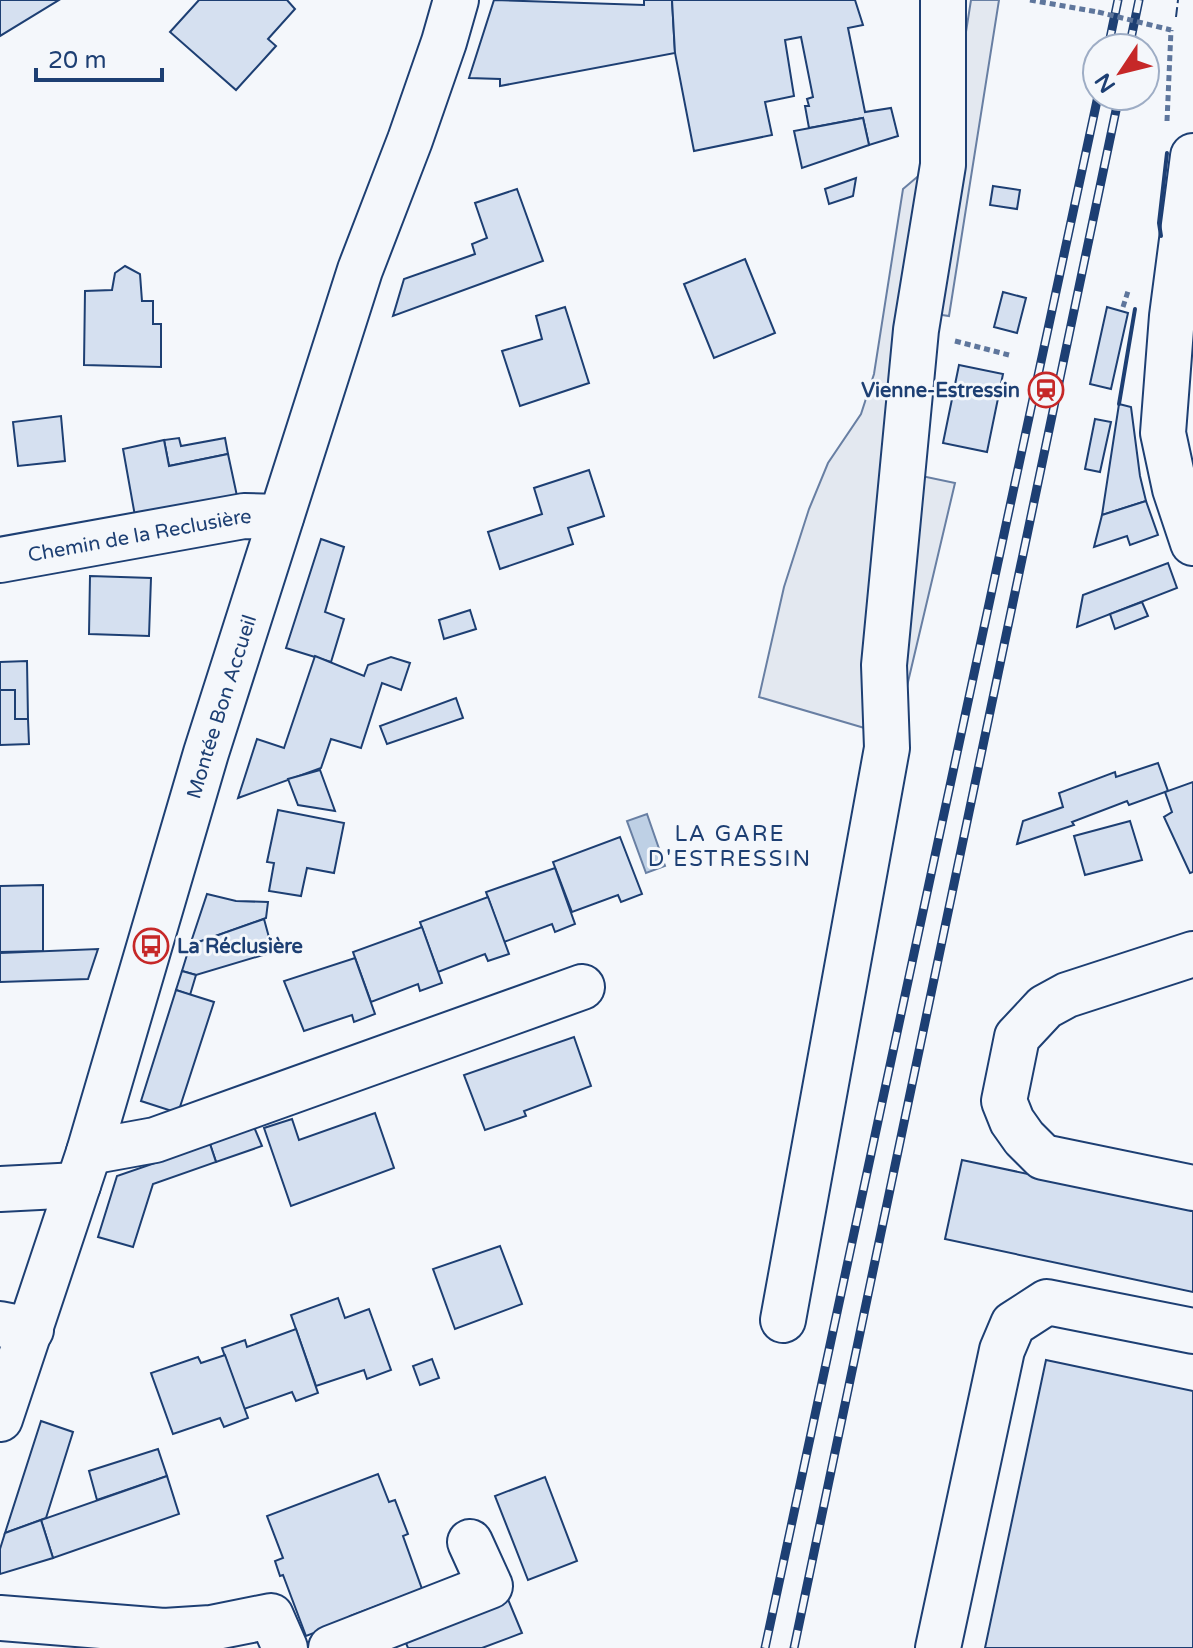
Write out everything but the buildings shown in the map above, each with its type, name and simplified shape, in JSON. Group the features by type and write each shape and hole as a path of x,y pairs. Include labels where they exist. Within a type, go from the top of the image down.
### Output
{"main road":[{"name":"Montée Bon Accueil","path":"0,1419 15,1327 84,1168 206,753 281,517 360,270 420,112 456,0"},
{"path":"783,1320 887,748 884,665 916,330 943,165 943,0"},
{"path":"1193,156 1172,316 1163,433 1175,489 1193,543"},
{"name":"Chemin de la Reclusière","path":"0,560 244,516 281,517"},
{"path":"1193,954 1067,995 1045,1007 1017,1037 1004,1101 1018,1130 1043,1157 1193,1188"},
{"path":"0,1189 84,1168 582,987"},
{"path":"938,1648 1002,1350 1013,1324 1047,1302 1193,1331"},
{"path":"331,1648 490,1586 470,1542"},
{"path":"0,1618 164,1631 211,1628 271,1616 285,1648"}],"path":[{"path":"1030,0 1098,12 1171,30 1169,112"},
{"path":"916,330 1009,355"}],"shaded area":[{"path":"971,0 999,0 949,316 935,314 948,146"},
{"path":"923,172 893,470 955,483 895,737 759,697 784,587 809,509 828,463 861,414 874,374 903,189"}],"water":[{"path":"647,814 665,866 646,873 627,821"}],"railway":[{"path":"1111,32 1118,0"},
{"path":"1132,32 1139,0"},
{"path":"765,1648 1095,112"},
{"path":"794,1648 1116,112"}],"fence":[{"path":"1176,17 1178,0"}],"wall":[{"path":"1161,236 1159,223 1167,153"},
{"path":"1119,404 1135,309"}],"place":[{"name":"Vienne-Estressin","path":"1046,390"},
{"name":"La Réclusière","path":"151,946"}],"district":[{"name":"LA GARE D'ESTRESSIN","path":"730,846"}]}
